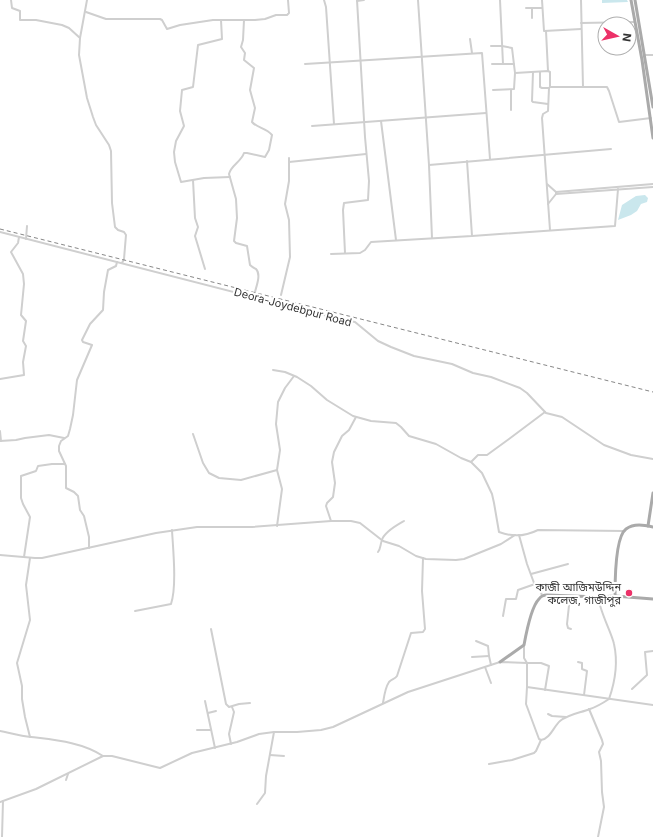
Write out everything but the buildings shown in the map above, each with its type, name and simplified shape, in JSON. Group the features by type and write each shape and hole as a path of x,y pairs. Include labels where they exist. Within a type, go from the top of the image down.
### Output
{"main road":[{"path":"633,0 634,16"},
{"path":"633,0 645,55 653,107"},
{"path":"633,0 653,124"},
{"path":"637,34 653,138"},
{"path":"648,526 653,493"},
{"path":"615,596 617,550 619,540 624,531 632,526 653,527"},
{"path":"500,662 524,645 527,629 536,603 542,596 548,595 600,598 615,596 653,599"}],"street":[{"path":"11,0 12,8 20,12 20,20 36,20 63,25 80,38"},
{"path":"87,0 80,38 79,55 87,98 96,125 109,145 111,151 112,203 116,227 126,235 124,259 122,263"},
{"path":"86,12 106,19 160,19 167,29 180,25 221,20 265,19 276,14 288,15 288,0"},
{"path":"324,0 326,6 334,124"},
{"path":"345,253 344,203 368,200 357,0 364,0"},
{"path":"418,0 429,165 432,238"},
{"path":"500,0 503,64"},
{"path":"542,0 543,29 546,31 548,71 550,72 548,111 543,114 542,118 550,230"},
{"path":"580,0 583,87"},
{"path":"526,8 542,8"},
{"path":"532,8 532,18"},
{"path":"221,20 222,39 198,45 193,87 183,90 180,111 184,126 175,145 175,162 181,182 204,178 230,177"},
{"path":"244,20 243,40 241,47 245,52 244,60 254,68 250,90 255,108 252,122 267,129 272,136 269,150 265,157 244,153 242,159 230,170 230,177 236,199 234,241 247,246 250,265 258,273 254,296"},
{"path":"581,23 597,23"},
{"path":"546,31 581,30"},
{"path":"470,39 472,53"},
{"path":"491,46 512,48 516,73 515,88 511,90 493,90"},
{"path":"305,64 482,53 490,159"},
{"path":"645,55 653,55"},
{"path":"492,64 514,64"},
{"path":"540,71 540,87 542,88 608,88 619,122 651,118"},
{"path":"516,73 548,71"},
{"path":"533,72 532,101 548,104"},
{"path":"511,90 511,110"},
{"path":"312,126 486,113"},
{"path":"381,121 396,240"},
{"path":"429,165 611,149"},
{"path":"289,162 366,154"},
{"path":"281,295 290,258 289,220 285,204 289,181 289,158"},
{"path":"467,161 472,236"},
{"path":"193,180 195,218 198,228 195,236 205,269"},
{"path":"547,184 556,193 653,186"},
{"path":"548,204 556,193 653,186"},
{"path":"331,254 360,253 365,250 371,242 615,226 618,189"},
{"path":"26,239 27,226"},
{"name":"Deora-Joydebpur Road","path":"0,232 254,296 319,314 353,321 378,341 391,347 414,356 452,364 473,373 491,377 522,389 545,412 562,417 604,445 631,455 653,459"},
{"path":"0,379 24,375 23,362 26,346 23,341 26,321 21,315 24,284 22,272 11,252 18,243 19,237"},
{"path":"89,548 89,537 84,516 80,510 78,496 66,488 66,464 59,451 59,446 64,438 68,436 75,402 77,380 92,345 83,342 82,340 90,324 103,310 104,292 108,270 116,266 117,262"},
{"path":"273,370 285,372 294,376 311,386 327,400 356,417 371,421 396,423 409,436 436,444 471,462 482,474 487,484 494,503 499,532 525,535 538,530 624,531"},
{"path":"277,526 282,489 277,470 280,450 276,424 278,402 285,388 294,376"},
{"path":"471,462 478,455 486,455 545,412"},
{"path":"331,521 326,506 333,497 335,483 332,462 334,452 342,436 349,430 356,417"},
{"path":"0,431 0,441 48,435 64,438"},
{"path":"193,434 203,463 209,474 219,478 241,480 277,470"},
{"path":"24,557 30,517 21,498 21,476 36,471 38,466 66,464"},
{"path":"0,554 31,558 48,557 197,526 252,528 331,521 351,521 360,523 382,539 423,558 461,560 501,544 515,535"},
{"path":"378,552 382,545 382,539 389,530 404,521"},
{"path":"135,611 171,604 173,599 172,530"},
{"path":"519,535 531,574 536,584 540,588 542,596"},
{"path":"30,737 25,718 22,699 22,686 17,663 30,620 26,585 31,558"},
{"path":"382,703 389,682 397,676 411,633 423,632 425,629 422,590 423,558"},
{"path":"531,574 568,564"},
{"path":"503,616 506,599 516,600 518,590 536,584"},
{"path":"570,596 567,624 568,628 571,629"},
{"path":"489,764 512,760 534,753 541,740 544,740 548,736 560,721 567,717 590,710 609,699 616,669 616,654 612,637 598,601 600,598"},
{"path":"211,629 226,704 229,707 232,707 239,704 250,703"},
{"path":"476,641 488,646 491,665"},
{"path":"524,645 524,658 527,663 526,704 541,740"},
{"path":"632,689 648,675 644,652 653,651"},
{"path":"472,657 489,656"},
{"path":"2,837 1,802 36,789 103,756 112,756 160,768 192,753 231,744 259,734 333,728 382,703 408,692 500,662 541,663 549,665 545,690"},
{"path":"578,662 582,663 582,669 587,671 584,695"},
{"path":"486,667 491,682"},
{"path":"527,687 653,705"},
{"path":"205,701 215,748"},
{"path":"231,744 229,734 234,712 232,707"},
{"path":"590,710 603,744 599,752 604,807 598,837"},
{"path":"208,713 216,711"},
{"path":"548,714 552,716 567,717"},
{"path":"197,730 211,730"},
{"path":"0,731 30,737 63,741 97,752 103,756"},
{"path":"257,804 264,793 274,732"},
{"path":"270,755 284,756"},
{"path":"66,780 68,773"}],"water":[{"path":"602,0 627,0 628,2 602,3"},
{"path":"645,195 648,198 647,202 641,204 637,211 631,215 618,220 622,205 636,196"}],"railway":[{"path":"0,229 653,392"}],"place":[{"name":"কাজী আজিমউদ্দিন কলেজ, গাজীপুর","path":"629,593"}]}
